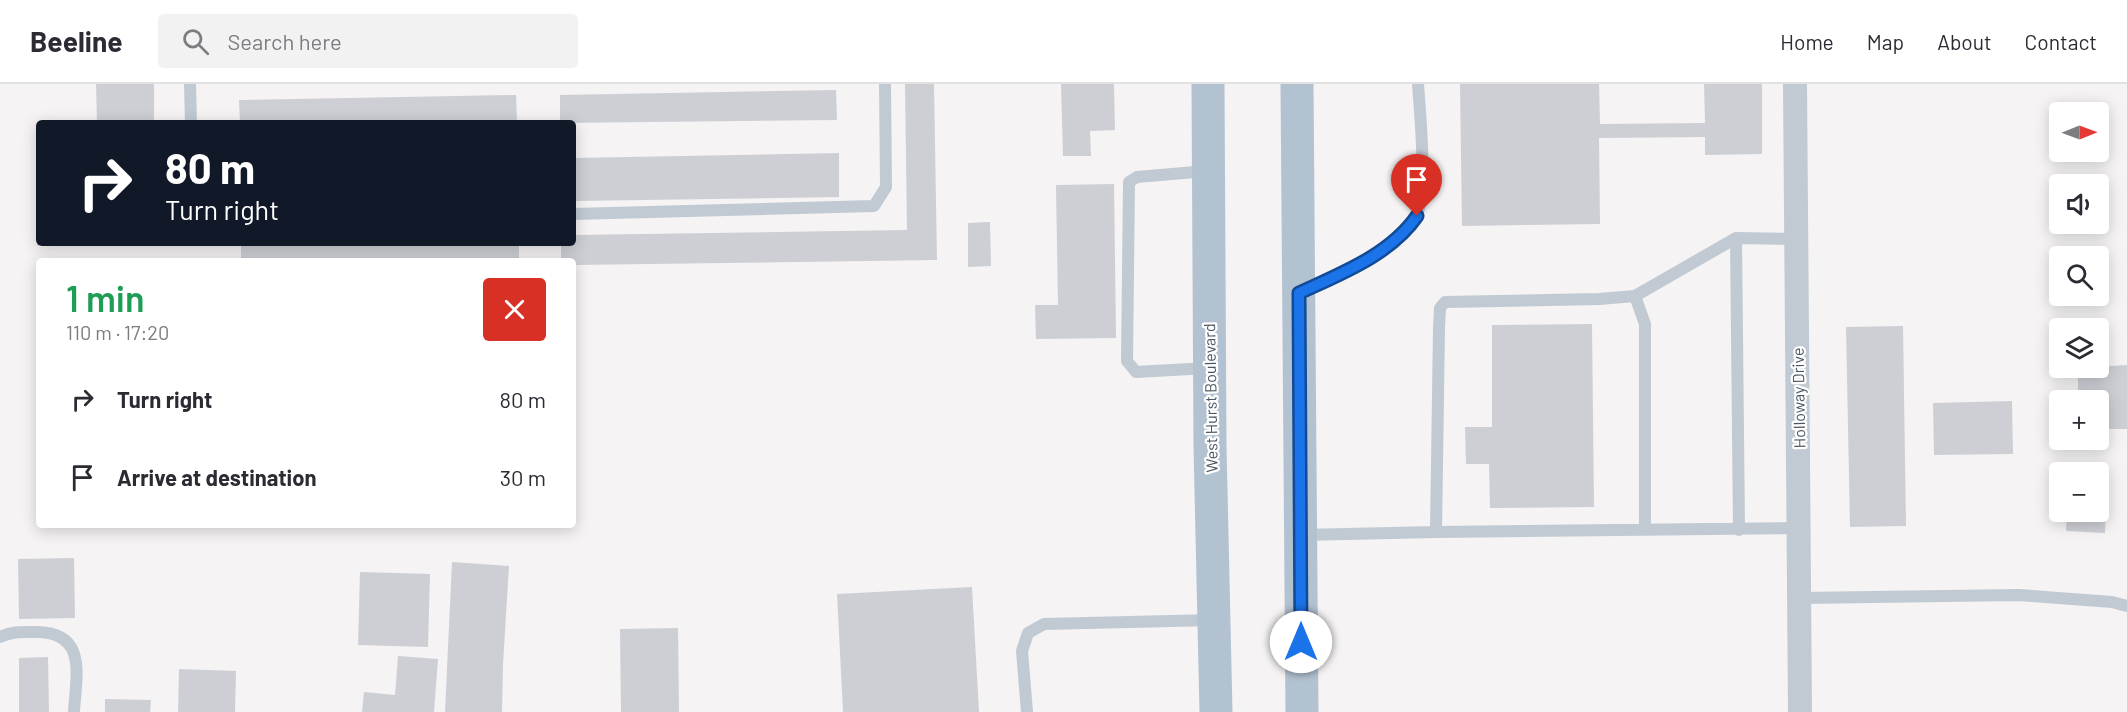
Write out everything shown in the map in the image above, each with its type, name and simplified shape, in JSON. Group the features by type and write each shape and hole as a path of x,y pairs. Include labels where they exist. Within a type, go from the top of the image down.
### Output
{"main road":[{"name":"West Hurst Boulevard","path":"1208,84 1209,368 1216,712"},
{"path":"1297,84 1302,712"}],"street":[{"name":"Holloway Drive","path":"1795,84 1800,712"}],"lane":[{"path":"190,84 191,120"},
{"path":"576,214 874,206 886,187 885,84"},
{"path":"1299,293 1356,266 1405,233 1417,216 1421,190 1418,84"},
{"path":"1208,171 1137,177 1128,182 1127,361 1136,372 1209,368"},
{"path":"1436,532 1439,327 1440,308 1445,302 1599,299 1635,296 1736,238 1797,239"},
{"path":"1736,238 1739,530"},
{"path":"1635,296 1645,324 1645,530"},
{"path":"1300,535 1800,528"},
{"path":"1800,598 2019,596 2112,602 2127,606"},
{"path":"1027,712 1022,651 1028,633 1044,624 1215,620"},
{"path":"0,636 9,632 51,632 65,639 76,656 74,712"}],"building":[{"path":"96,84 154,84 154,120 97,120"},
{"path":"905,84 934,84 937,260 576,265 576,258 561,258 561,246 576,246 576,235 907,230"},
{"path":"1061,84 1114,84 1115,130 1090,131 1091,156 1063,156"},
{"path":"1460,84 1599,84 1600,124 1705,123 1704,84 1762,84 1762,154 1705,155 1705,137 1599,138 1600,224 1462,226"},
{"path":"836,90 837,120 576,123 576,120 560,120 560,95"},
{"path":"516,95 517,120 240,120 239,100"},
{"path":"839,153 839,197 576,201 576,158"},
{"path":"1114,184 1116,338 1036,339 1035,305 1058,305 1056,185"},
{"path":"990,222 991,266 968,267 968,223"},
{"path":"241,246 519,246 519,258 241,258"},
{"path":"1592,324 1594,507 1490,508 1489,464 1466,464 1465,427 1492,427 1492,325"},
{"path":"1903,326 1906,526 1850,527 1846,327"},
{"path":"2127,365 2127,429 2109,429 2109,390 2078,390 2078,378 2109,378 2109,366"},
{"path":"2012,401 2013,454 1934,455 1933,403"},
{"path":"2066,522 2106,522 2105,533 2066,531"},
{"path":"74,558 75,618 19,619 18,559"},
{"path":"452,562 509,566 502,712 445,712"},
{"path":"360,572 430,574 428,647 358,645"},
{"path":"972,587 979,712 843,712 837,594"},
{"path":"678,628 679,712 621,712 620,629"},
{"path":"398,656 438,659 434,712 362,712 364,692 395,695"},
{"path":"48,657 49,712 19,712 19,658"},
{"path":"179,669 236,671 235,712 178,712"},
{"path":"105,699 151,700 150,712 105,712"}],"route":[{"path":"1301,642 1299,293 1356,266 1405,233 1417,216"}]}
